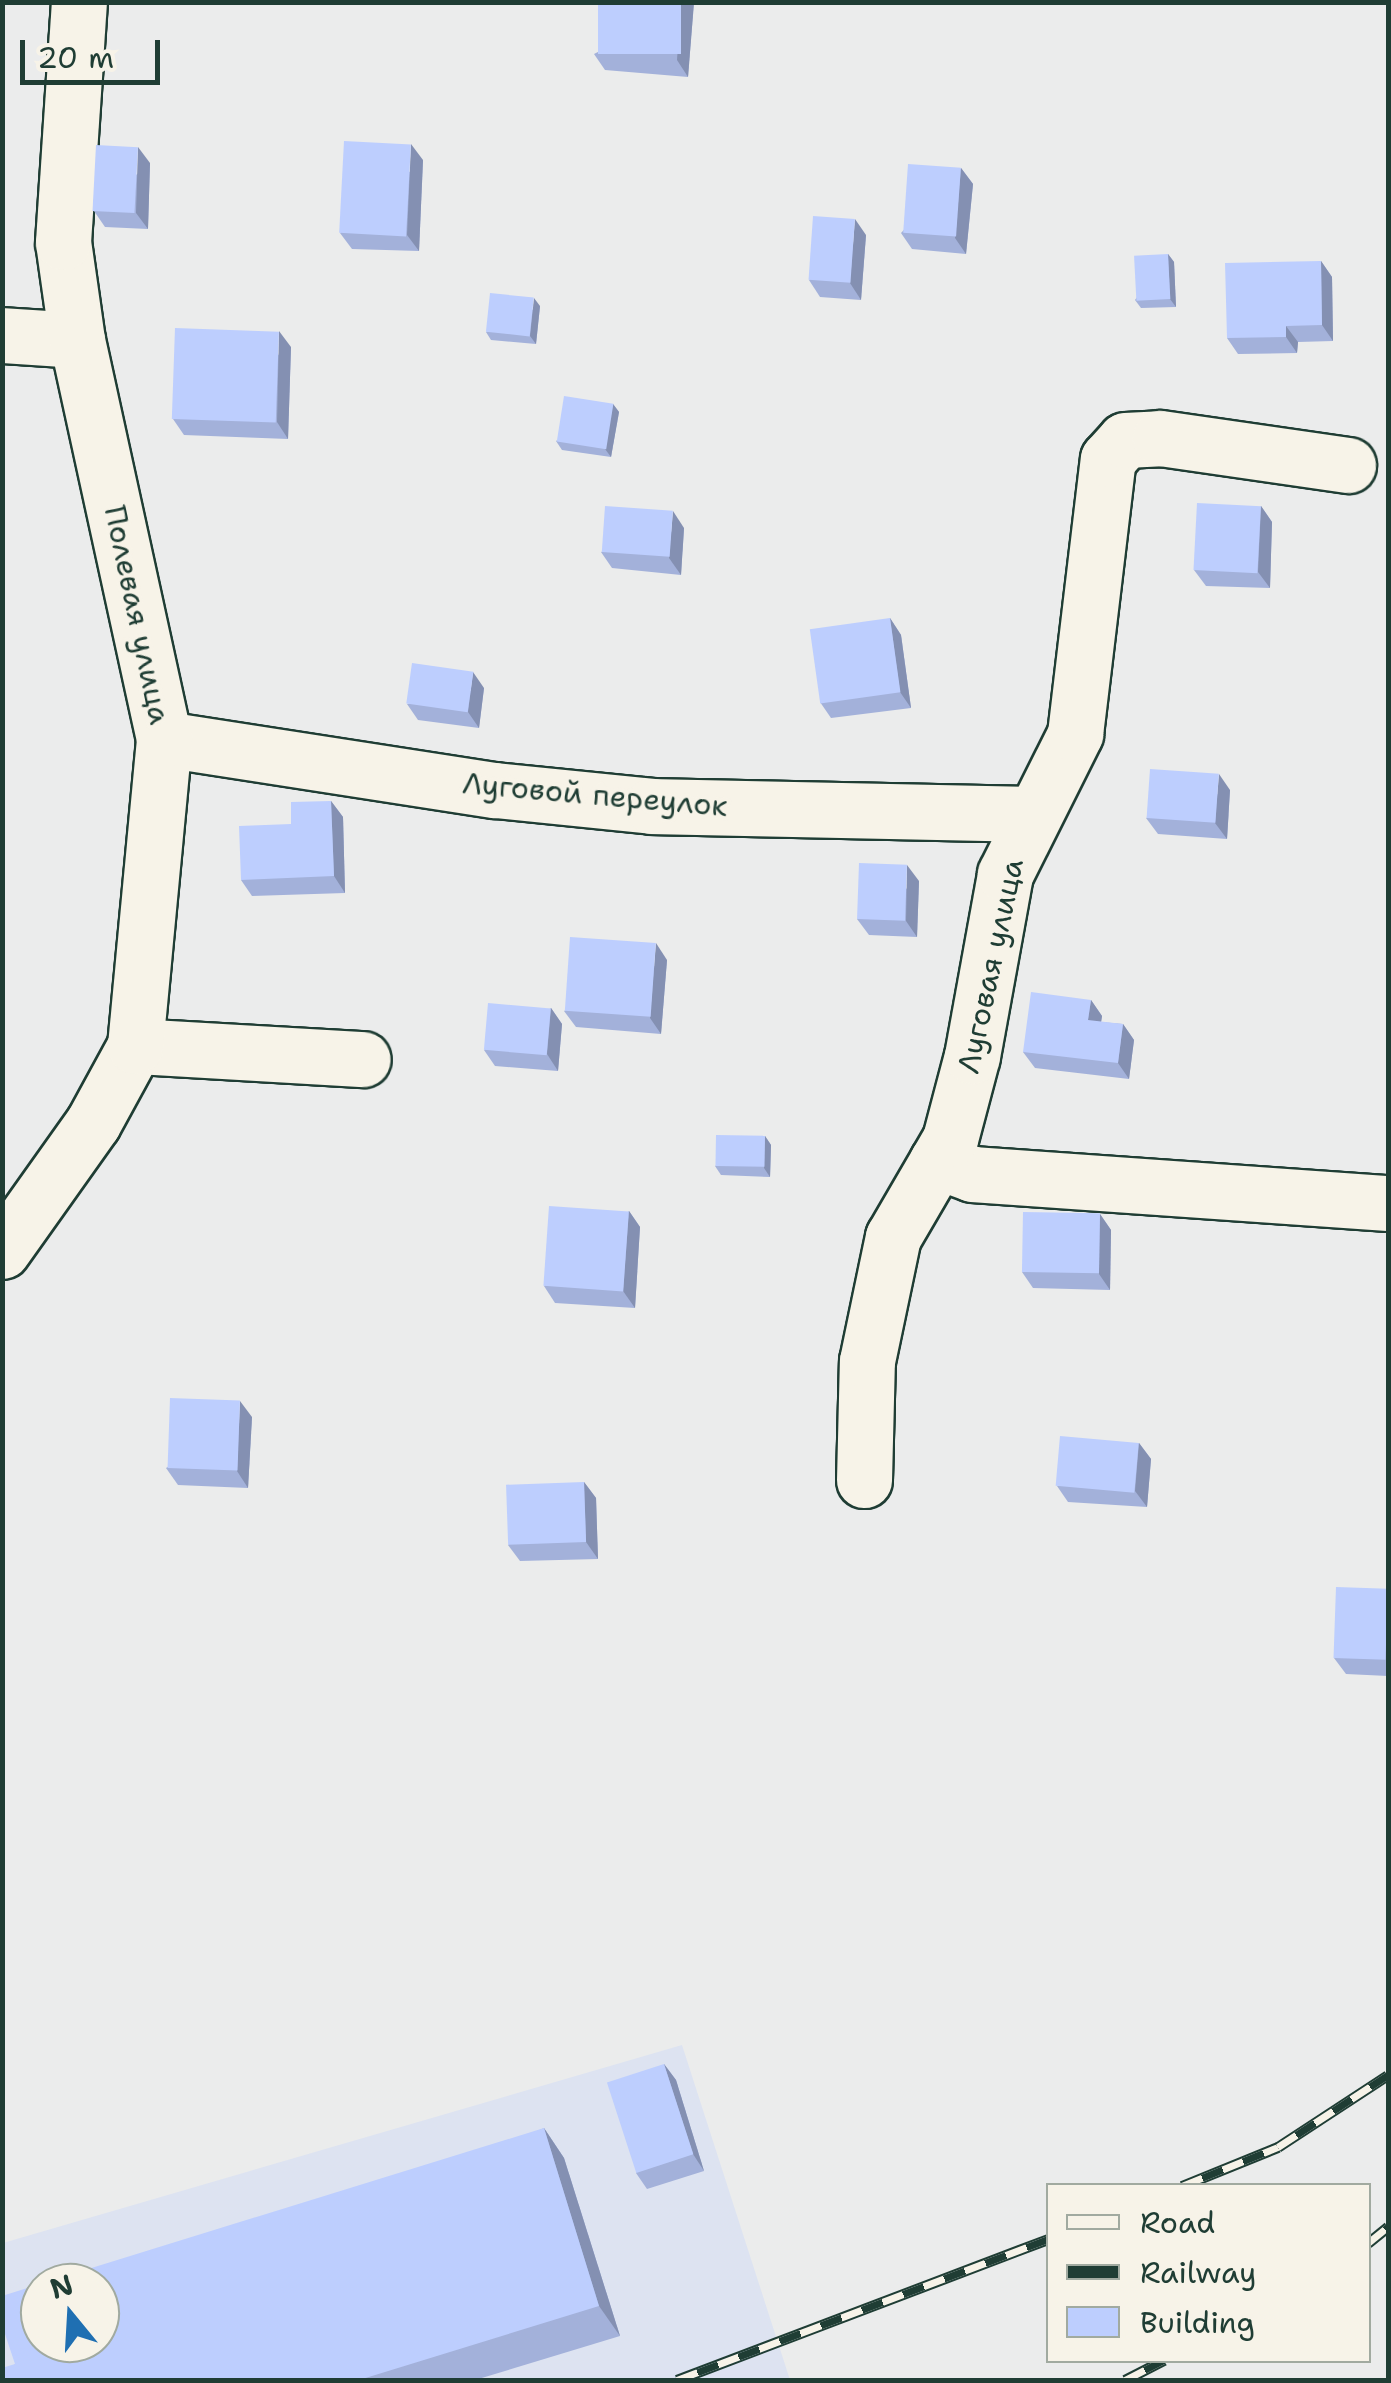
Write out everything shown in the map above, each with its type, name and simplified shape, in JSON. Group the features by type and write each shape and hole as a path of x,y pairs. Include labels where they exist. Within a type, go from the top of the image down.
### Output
{"street":[{"name":"Полевая улица","path":"2,1250 94,1123 135,1046 164,739 76,340 63,242 79,2"},
{"path":"2,335 76,340"},
{"name":"Луговая улица","path":"864,1480 867,1362 893,1238 950,1138 972,1056 1005,874 1030,814 1075,734 1108,458 1125,440 1160,438 1348,465"},
{"name":"Луговой переулок","path":"164,739 495,790 652,806 1030,814"},
{"path":"135,1046 363,1059"},
{"path":"937,1162 972,1174 1388,1203"}],"shaded area":[{"path":"682,2045 790,2380 3,2380 3,2243"}],"building":[{"path":"598,2 681,2 681,54 598,54"},
{"path":"344,141 411,145 406,236 339,233"},
{"path":"96,145 138,147 134,213 93,211"},
{"path":"908,164 961,168 956,237 903,233"},
{"path":"813,216 855,219 850,283 809,280"},
{"path":"1168,254 1170,299 1136,301 1134,256"},
{"path":"1321,261 1322,325 1286,326 1286,337 1227,338 1225,263"},
{"path":"490,293 534,298 530,336 486,332"},
{"path":"175,328 279,332 276,423 172,419"},
{"path":"564,396 613,404 606,449 557,441"},
{"path":"1197,503 1261,506 1257,573 1193,570"},
{"path":"605,506 673,511 670,557 602,552"},
{"path":"890,618 900,692 820,704 810,629"},
{"path":"412,663 473,672 468,712 406,704"},
{"path":"1150,769 1219,774 1215,823 1147,818"},
{"path":"331,801 334,876 241,880 239,826 291,824 291,802"},
{"path":"859,863 907,865 905,921 857,919"},
{"path":"570,937 656,943 651,1017 565,1011"},
{"path":"1031,992 1091,1000 1088,1020 1123,1024 1118,1063 1023,1052"},
{"path":"488,1003 551,1008 547,1055 484,1050"},
{"path":"716,1135 765,1136 764,1167 715,1166"},
{"path":"549,1206 629,1212 623,1291 543,1286"},
{"path":"1023,1212 1100,1213 1099,1273 1022,1272"},
{"path":"170,1398 240,1400 238,1470 168,1468"},
{"path":"1060,1436 1139,1443 1134,1493 1056,1486"},
{"path":"584,1482 586,1542 508,1545 506,1485"},
{"path":"1336,1587 1388,1589 1385,1660 1334,1658"},
{"path":"664,2064 693,2154 636,2173 607,2083"},
{"path":"544,2128 599,2306 359,2380 2,2380 2,2368 15,2364 2,2325 2,2296 20,2290 20,2363 120,2363 120,2263 108,2263"}],"railway":[{"path":"1189,2183 1278,2147 1388,2075"},
{"path":"1371,2241 1388,2227"},
{"path":"677,2380 1046,2240"},
{"path":"1125,2380 1158,2363"}]}
